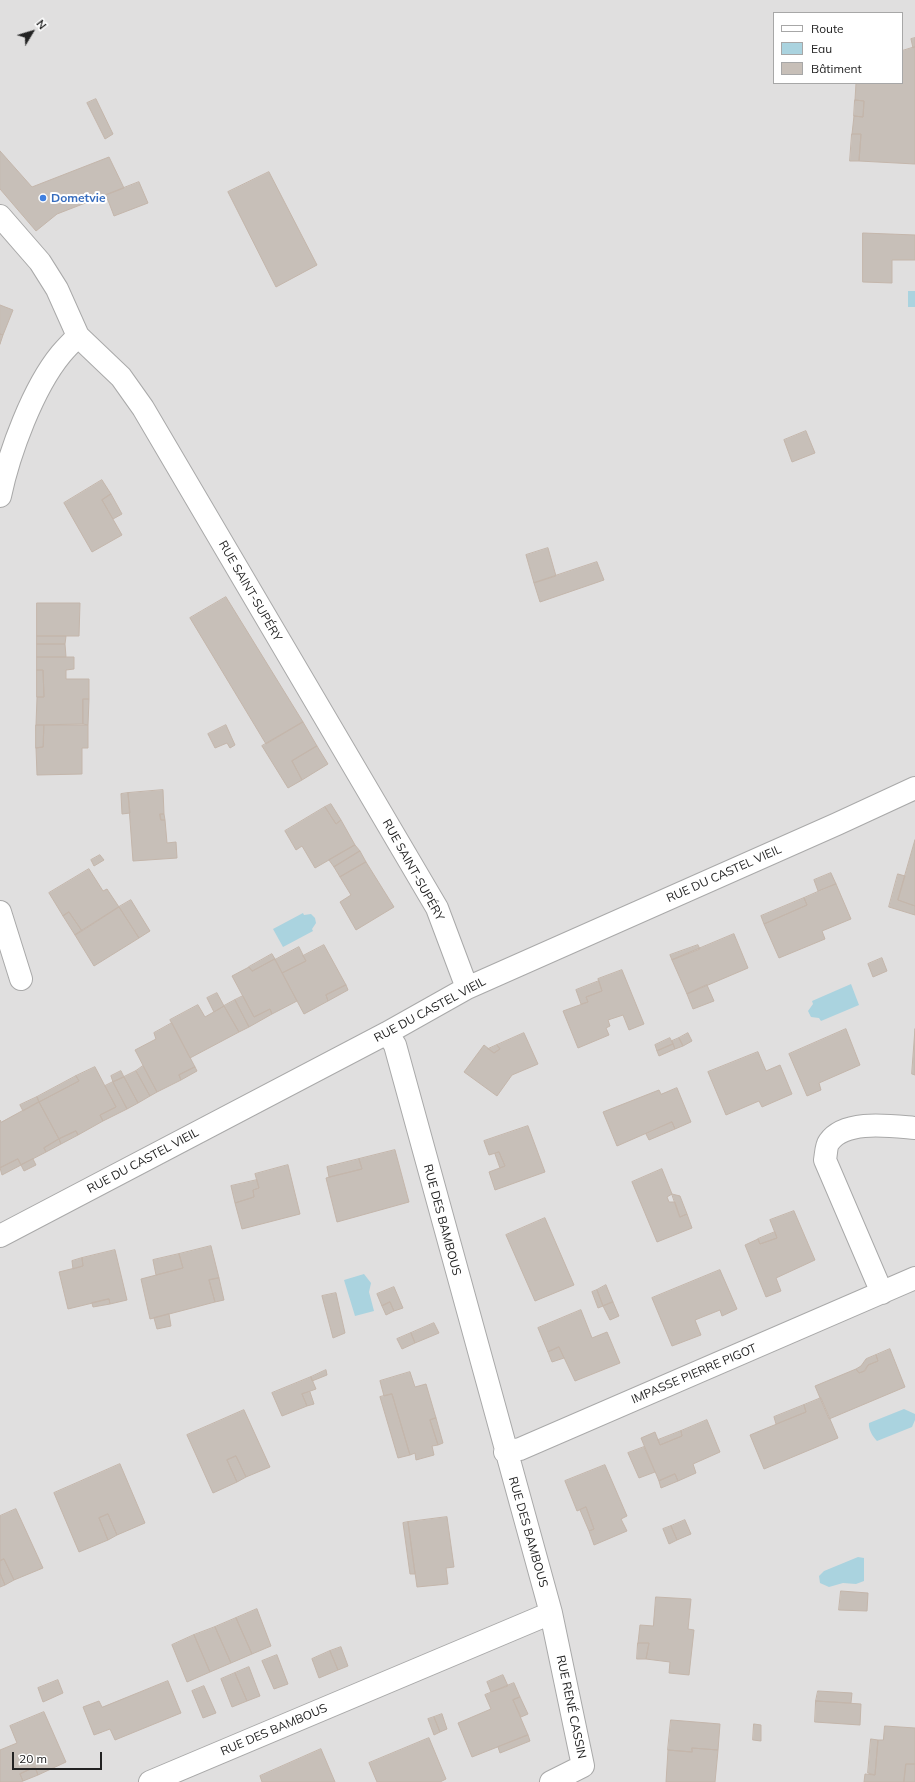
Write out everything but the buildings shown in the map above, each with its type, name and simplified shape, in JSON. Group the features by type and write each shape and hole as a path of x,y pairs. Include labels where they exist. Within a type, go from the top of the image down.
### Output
{"street":[{"name":"RUE SAINT-SUPÉRY","path":"0,216 40,262 57,289 78,336 121,377 143,408 437,908 467,988"},
{"path":"0,496 6,470 38,388 61,354 78,336"},
{"name":"RUE DU CASTEL VIEIL","path":"0,1236 387,1033 467,988 915,788"},
{"path":"0,912 21,979"},
{"name":"RUE DES BAMBOUS","path":"150,1782 550,1613 395,1045 387,1033"},
{"path":"882,1293 825,1160 829,1142 845,1128 882,1126 915,1128"},
{"name":"IMPASSE PIERRE PIGOT","path":"505,1452 520,1449 915,1278"},
{"name":"RUE RENÉ CASSIN","path":"550,1613 583,1766 551,1782"}],"shaded area":[{"path":"0,0 915,0 915,1782 0,1782"}],"water":[{"path":"908,291 915,291 915,307 908,307"},
{"path":"303,913 304,915 311,914 315,918 316,923 312,929 313,931 283,947 273,929"},
{"path":"851,984 859,1005 821,1021 819,1018 811,1017 808,1011 813,1004 812,1001"},
{"path":"364,1274 371,1283 369,1292 374,1311 355,1316 344,1280"},
{"path":"904,1409 915,1414 915,1420 912,1427 877,1441 871,1433 869,1423"},
{"path":"858,1557 864,1558 864,1581 856,1584 843,1583 829,1587 820,1583 819,1576 824,1571"}],"place":[{"name":"Dometvie","path":"43,198"}]}
